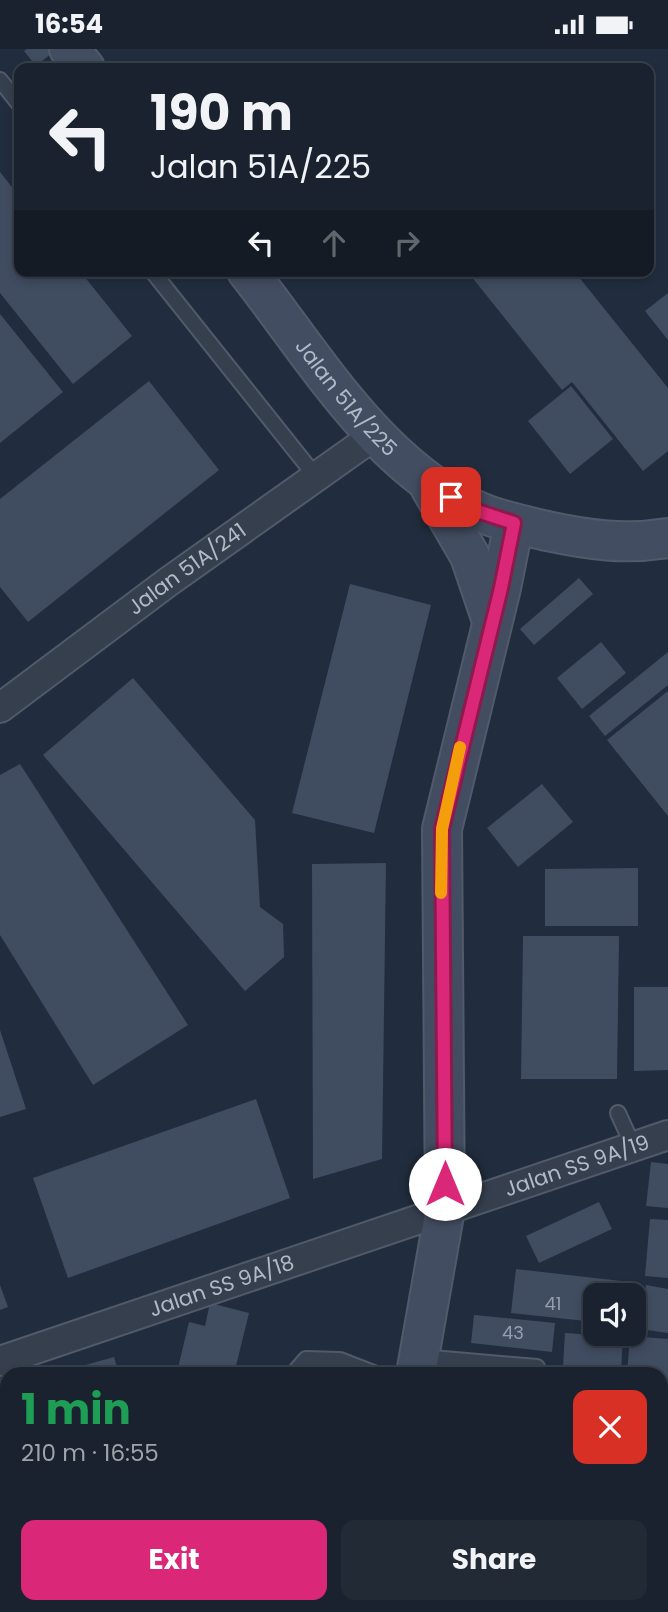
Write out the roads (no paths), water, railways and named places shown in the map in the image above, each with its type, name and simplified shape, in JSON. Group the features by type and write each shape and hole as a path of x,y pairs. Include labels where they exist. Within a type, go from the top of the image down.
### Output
{"street":[{"path":"69,49 81,63"},
{"name":"Jalan 51A/225","path":"252,277 375,435 426,479 474,510 514,523 592,541 611,543 668,538"},
{"name":"Jalan 51A/241","path":"0,708 168,582 375,435"},
{"path":"426,479 497,604"},
{"path":"418,1365 445,1209 442,829 514,523"},
{"path":"497,604 525,561 592,541"},
{"name":"Jalan SS 9A/19","path":"445,1209 668,1135"},
{"name":"Jalan SS 9A/18","path":"0,1361 445,1209"}],"lane":[{"path":"0,80 14,98"},
{"path":"157,277 317,478"},
{"path":"618,1113 633,1146"},
{"path":"299,1367 306,1359 340,1360 358,1367"},
{"path":"418,1365 537,1367"}]}
